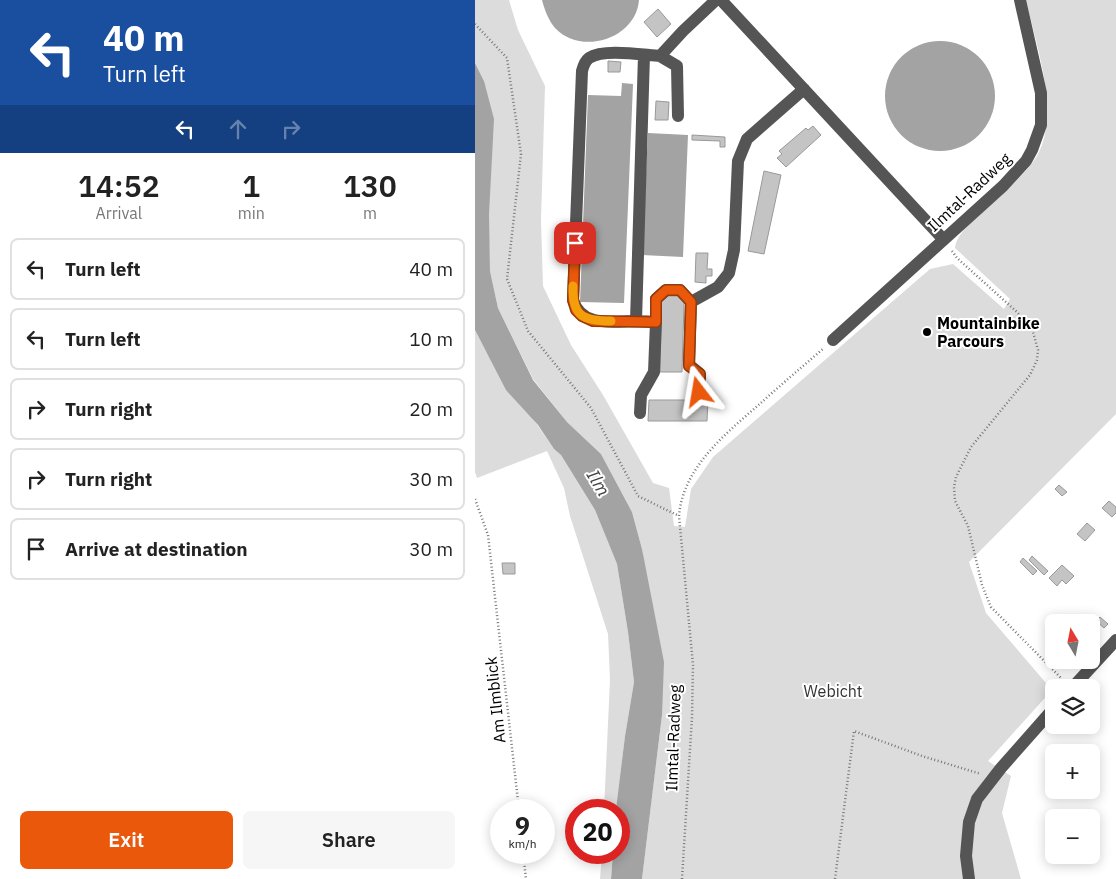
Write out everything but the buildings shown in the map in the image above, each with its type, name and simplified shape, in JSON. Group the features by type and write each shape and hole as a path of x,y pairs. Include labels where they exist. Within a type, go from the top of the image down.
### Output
{"street":[{"path":"660,56 716,0"},
{"path":"721,0 943,239"},
{"name":"Ilmtal-Radweg","path":"833,340 1017,172 1032,150 1041,125 1041,93 1020,0"},
{"path":"656,322 593,321 582,316 576,310 573,300 581,72 584,64 590,58 609,53 660,56 677,66 678,116"},
{"path":"636,321 644,55"},
{"path":"691,302 718,288 729,273 734,250 737,161 747,139 804,89"},
{"path":"640,413 641,395 654,372 656,299 666,290 680,290 691,302 689,366 700,374 699,392"},
{"path":"1073,679 1116,640"},
{"path":"969,879 966,856 969,822 977,799 1045,718"}],"path":[{"path":"475,24 507,58 521,154 507,279 528,331 591,408 638,496 679,516"},
{"path":"943,239 957,258 1017,312 1033,332 1038,350 1037,360 1030,375 971,447 956,477 954,487 955,501 968,526 982,585 991,607 1062,679"},
{"name":"Ilmtal-Radweg","path":"682,879 692,674 679,516 680,503 684,491 703,459 723,435 833,340"},
{"name":"Am Ilmblick","path":"475,499 488,535 518,799"},
{"path":"835,879 854,731 923,756 993,778"},
{"path":"524,864 526,879"}],"green space":[{"name":"Webicht","path":"475,0 509,0 518,30 545,86 541,220 543,286 571,345 603,395 653,483 669,488 674,526 685,527 691,489 713,457 930,269 953,264 1004,309 1010,299 955,248 959,237 966,228 1032,164 1044,139 1047,120 1047,100 1040,58 1026,0 1116,0 1116,414 969,562 986,613 1045,682 1045,698 988,761 1011,776 1002,813 1021,879 642,879 662,715 642,549 632,512 601,454 567,422 533,379 498,308 490,271 484,81 475,63"},
{"path":"475,330 486,351 554,449 561,455 595,510 617,564 634,682 617,799 605,799 610,680 608,634 570,516 564,488 547,451 477,478 475,472"},
{"path":"601,864 612,864 611,879 600,879"}],"water":[{"path":"542,0 639,0 636,14 628,25 606,39 592,42 579,41 566,36 555,28 547,15"},
{"path":"940,41 961,45 979,57 991,75 995,96 991,117 979,135 961,147 940,151 919,147 901,135 889,117 885,96 889,75 901,57 919,45"},
{"name":"Ilm","path":"475,63 484,81 494,119 489,214 490,271 498,308 533,380 567,422 601,454 632,512 642,549 664,662 662,715 642,879 611,879 612,864 630,864 630,799 617,799 634,682 617,564 595,510 561,455 554,449 538,425 506,390 475,330"},
{"path":"622,83 633,84 624,303 580,302 588,95 621,96"},
{"path":"648,133 688,135 683,257 642,255"}],"slow traffic":[{"path":"573,286 573,300 576,310 582,316 593,321 611,321"}],"place":[{"name":"Mountainbike Parcours","path":"927,332"}],"route":[{"path":"575,243 573,300 576,310 582,316 593,321 656,322 656,299 666,290 680,290 691,302 689,366 700,374 699,392"}]}
